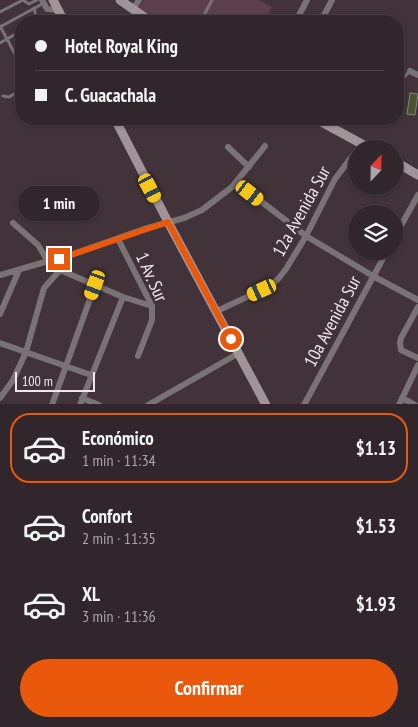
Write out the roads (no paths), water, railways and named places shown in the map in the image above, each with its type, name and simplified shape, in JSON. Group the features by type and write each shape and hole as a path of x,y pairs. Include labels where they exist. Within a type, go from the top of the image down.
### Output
{"main road":[{"path":"120,0 142,15"},
{"path":"46,1 58,10 61,15"},
{"path":"118,125 266,404"},
{"path":"329,125 349,140"},
{"path":"403,166 418,175"}],"street":[{"path":"133,9 139,0"},
{"path":"299,15 307,0"},
{"path":"323,15 332,0"},
{"path":"410,71 418,75"},
{"path":"0,275 59,259 184,218 202,210 232,187 266,146"},
{"path":"228,147 249,167"},
{"name":"12a Avenida Sur","path":"216,312 270,286 286,269 306,236 335,178 348,162"},
{"path":"236,182 306,236 418,300"},
{"path":"403,222 418,195"},
{"path":"13,223 38,245 48,261"},
{"name":"1 Av. Sur","path":"118,239 152,306 152,320 138,356"},
{"path":"0,398 13,380 26,352 44,288 60,270 59,259"},
{"name":"10a Avenida Sur","path":"304,404 382,260"},
{"path":"0,314 19,270"},
{"path":"60,270 123,297 152,306"},
{"path":"52,404 95,285"},
{"path":"99,404 81,401 123,297"},
{"path":"418,306 401,338 400,346 401,350 418,358"},
{"path":"0,342 91,375"},
{"path":"148,404 239,353"},
{"path":"415,404 400,401 418,365"}],"lane":[{"path":"0,12 23,0 29,4 36,0"},
{"path":"204,15 212,0"},
{"path":"21,15 46,1"},
{"path":"34,8 36,15"},
{"path":"15,18 0,26 15,54"},
{"path":"0,43 15,34"},
{"path":"404,78 410,71"},
{"path":"3,96 9,97 15,94"}]}
